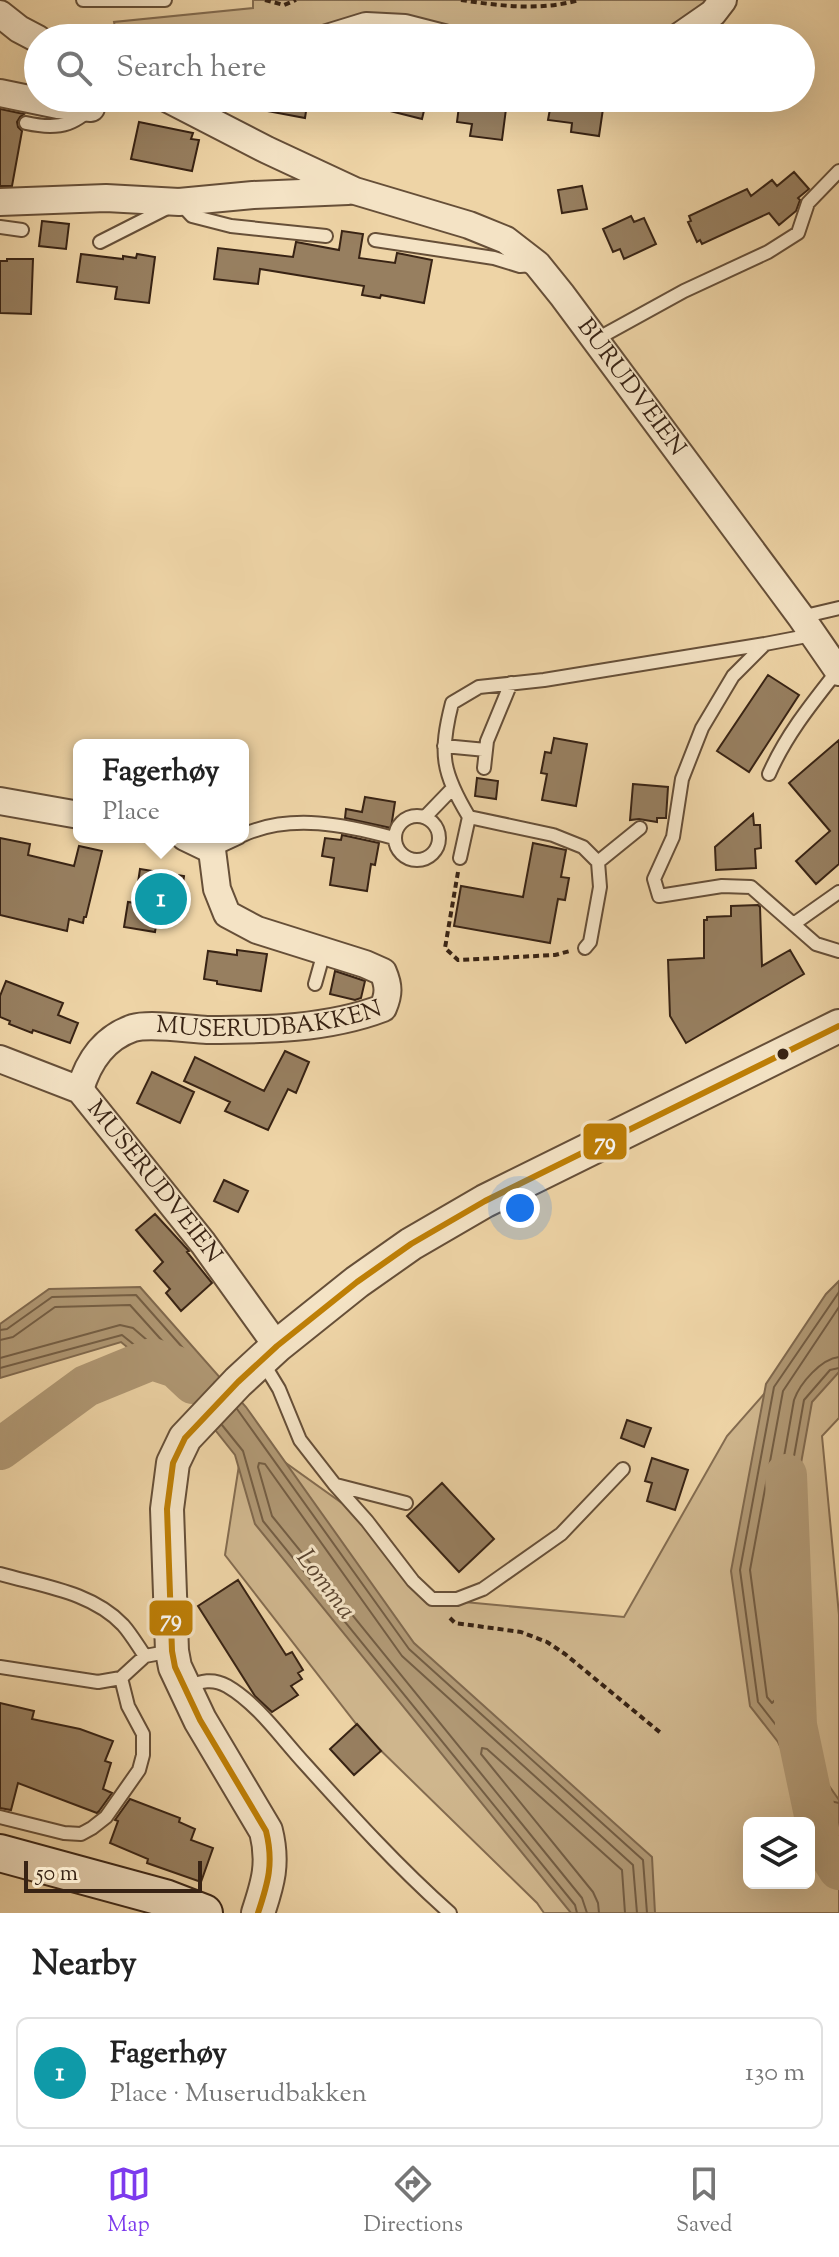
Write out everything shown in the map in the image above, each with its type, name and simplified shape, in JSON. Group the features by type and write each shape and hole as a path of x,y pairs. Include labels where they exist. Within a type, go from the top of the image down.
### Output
{"main road":[{"path":"0,1853 165,1898 204,1913"}],"street":[{"path":"697,24 713,13 723,0"},
{"path":"0,14 24,32"},
{"path":"0,93 24,98"},
{"name":"BURUDVEIEN","path":"198,112 267,150 355,191 506,240 537,264 838,671"},
{"name":"BURUDVEIEN","path":"0,202 106,198 179,202 355,191"},
{"path":"0,801 73,814"},
{"path":"197,843 212,850"},
{"name":"MUSERUDBAKKEN","path":"80,1090 83,1077 105,1043 138,1026 206,1030 271,1029 363,1016 383,1008 389,996 383,972 257,930 227,914 217,889 212,850"},
{"path":"258,1913 271,1870 271,1848 266,1831 200,1720 175,1667 158,1654 167,1566 167,1509 173,1463 185,1438 270,1353 357,1282 411,1244 485,1201 839,1026"},
{"name":"MUSERUDVEIEN","path":"0,1059 80,1090 203,1243 270,1353"}],"lane":[{"path":"83,0 165,0"},
{"path":"26,123 66,126 87,112"},
{"path":"595,340 684,291 768,252 798,233 808,203 839,171"},
{"path":"100,242 179,202 192,216 231,226 326,236"},
{"path":"0,227 22,230"},
{"path":"375,240 494,258 520,266 537,264"},
{"path":"460,858 469,817 452,789 445,764 446,726 452,703 479,687 544,680 765,644 839,608"},
{"path":"765,644 733,676 702,728 682,779 673,837 654,879 659,896 722,886 751,887 816,944 839,951"},
{"path":"769,774 799,721 838,671"},
{"path":"484,768 487,741 511,683"},
{"path":"444,746 486,750"},
{"path":"425,817 452,789"},
{"path":"417,815 425,817 437,827 439,836 432,855 418,860 399,852 394,838 395,830 403,820 417,815"},
{"path":"469,817 553,835 583,847 598,862 600,887 590,942 585,948"},
{"path":"249,833 276,825 309,823 351,826 394,838"},
{"path":"598,862 640,828"},
{"path":"212,850 226,843"},
{"path":"795,923 839,892"},
{"path":"315,984 324,952"},
{"path":"270,1353 279,1389 300,1440 413,1581 432,1599 457,1599 483,1589 561,1534 623,1469"},
{"path":"335,1485 406,1503"},
{"path":"0,1574 100,1605 158,1654 121,1678 98,1682 0,1667"},
{"path":"0,1817 64,1833 81,1834 106,1817 139,1770 143,1755 143,1734 128,1706 121,1678"},
{"path":"184,1688 204,1680 215,1681 227,1686 252,1706 349,1813 450,1913"}],"path":[{"path":"265,0 284,5 296,0"},
{"path":"461,0 540,7 579,0"},
{"path":"460,858 445,948 458,960 555,955 585,948"},
{"path":"432,1599 455,1623 521,1632 547,1642 662,1734"}],"shaded area":[{"path":"253,0 709,0 681,24 420,24 390,15 356,24 114,22 253,8"},
{"path":"839,1309 839,1418 822,1436 839,1615 839,1913 544,1913 364,1734 225,1555 244,1433 367,1521 432,1599 624,1617 727,1436"}],"water":[{"path":"839,1281 839,1372 812,1402 788,1536 796,1739 839,1800 839,1866 778,1742 750,1706 731,1571 766,1384 826,1294"},
{"path":"140,1287 246,1407 414,1643 652,1857 655,1913 571,1913 255,1524 235,1455 192,1401 121,1342 0,1378 0,1324 49,1289"}],"building":[{"path":"0,109 24,114 17,122 22,131 12,186 0,186"},
{"path":"273,112 306,112 305,118"},
{"path":"394,112 424,112 422,119"},
{"path":"458,112 506,112 502,140 470,136 472,124 457,122"},
{"path":"549,112 603,112 599,136 571,132 572,123 548,120"},
{"path":"139,122 193,133 191,139 199,140 192,171 131,159"},
{"path":"794,172 809,189 798,198 796,211 779,225 769,213 702,244 700,240 697,242 688,222 691,221 689,216 747,189 751,196 772,180 777,186"},
{"path":"582,186 587,209 562,213 558,190"},
{"path":"631,216 634,222 644,218 656,244 624,259 620,249 613,252 603,229"},
{"path":"42,221 69,224 66,249 39,246"},
{"path":"342,231 363,234 359,258 395,263 397,253 432,260 424,303 381,295 380,298 362,295 364,286 260,269 258,284 214,279 218,248 293,257 296,242 339,250"},
{"path":"81,254 123,259 123,256 136,258 137,254 155,257 149,303 115,299 117,287 77,282"},
{"path":"33,259 31,314 0,313 0,261"},
{"path":"768,675 799,695 749,772 717,751"},
{"path":"554,738 587,744 576,806 542,800 547,774 541,773 545,752 551,753"},
{"path":"839,740 839,864 816,884 796,861 830,831 789,783"},
{"path":"477,778 498,781 496,799 475,796"},
{"path":"633,784 668,787 666,818 657,818 657,822 630,820"},
{"path":"365,797 395,802 391,828 345,818 346,809 362,812"},
{"path":"753,814 754,825 760,825 761,848 755,849 756,868 716,870 715,847"},
{"path":"342,835 379,843 375,865 371,864 367,891 330,885 334,858 322,856 325,838 341,840"},
{"path":"0,838 30,844 28,855 74,866 79,846 102,851 83,923 69,919 67,931 0,915"},
{"path":"533,843 566,850 561,877 569,878 565,900 558,899 550,943 454,926 461,886 523,897"},
{"path":"140,869 184,876 180,904 160,901 155,932 124,927 128,902 135,903"},
{"path":"758,905 762,966 790,950 804,974 686,1043 670,1016 668,960 704,958 704,920 707,917 731,916 731,906"},
{"path":"237,950 267,954 261,991 204,979 208,951 237,955"},
{"path":"335,971 365,981 361,998 355,1000 330,994"},
{"path":"6,981 63,1003 58,1015 78,1023 70,1043 33,1030 32,1033 0,1017 0,996"},
{"path":"285,1051 309,1062 296,1093 288,1089 268,1130 225,1111 230,1102 184,1081 195,1057 264,1091"},
{"path":"152,1072 194,1092 180,1123 137,1103"},
{"path":"224,1180 248,1191 238,1212 214,1201"},
{"path":"155,1214 189,1251 212,1283 181,1311 166,1293 170,1289 154,1271 163,1262 136,1230"},
{"path":"627,1420 651,1428 644,1447 621,1438"},
{"path":"652,1458 688,1470 675,1510 647,1501 652,1483 645,1481"},
{"path":"442,1483 494,1539 459,1572 407,1516"},
{"path":"238,1580 286,1655 292,1652 303,1670 298,1673 302,1679 291,1686 298,1695 272,1712 255,1696 198,1606"},
{"path":"0,1703 34,1711 32,1719 80,1729 113,1741 105,1761 111,1763 103,1789 112,1793 97,1813 18,1783 11,1810 0,1808"},
{"path":"357,1724 381,1751 354,1775 330,1749"},
{"path":"130,1799 180,1818 179,1822 195,1829 191,1840 213,1848 201,1882 147,1863 148,1859 110,1843 118,1821 115,1820"}],"waterway":[{"name":"Lomma","path":"0,1449 86,1386 152,1359 176,1367 193,1383"},
{"name":"Lomma","path":"786,1475 796,1725 820,1839 839,1869"}],"transit line":[{"name":"79","path":"258,1913 269,1873 270,1853 266,1831 200,1720 175,1667 172,1651 167,1509 173,1463 185,1438 277,1346 357,1282 411,1244 485,1201 839,1026"}],"place":[{"name":"Fagerhøy","path":"161,899"}]}
